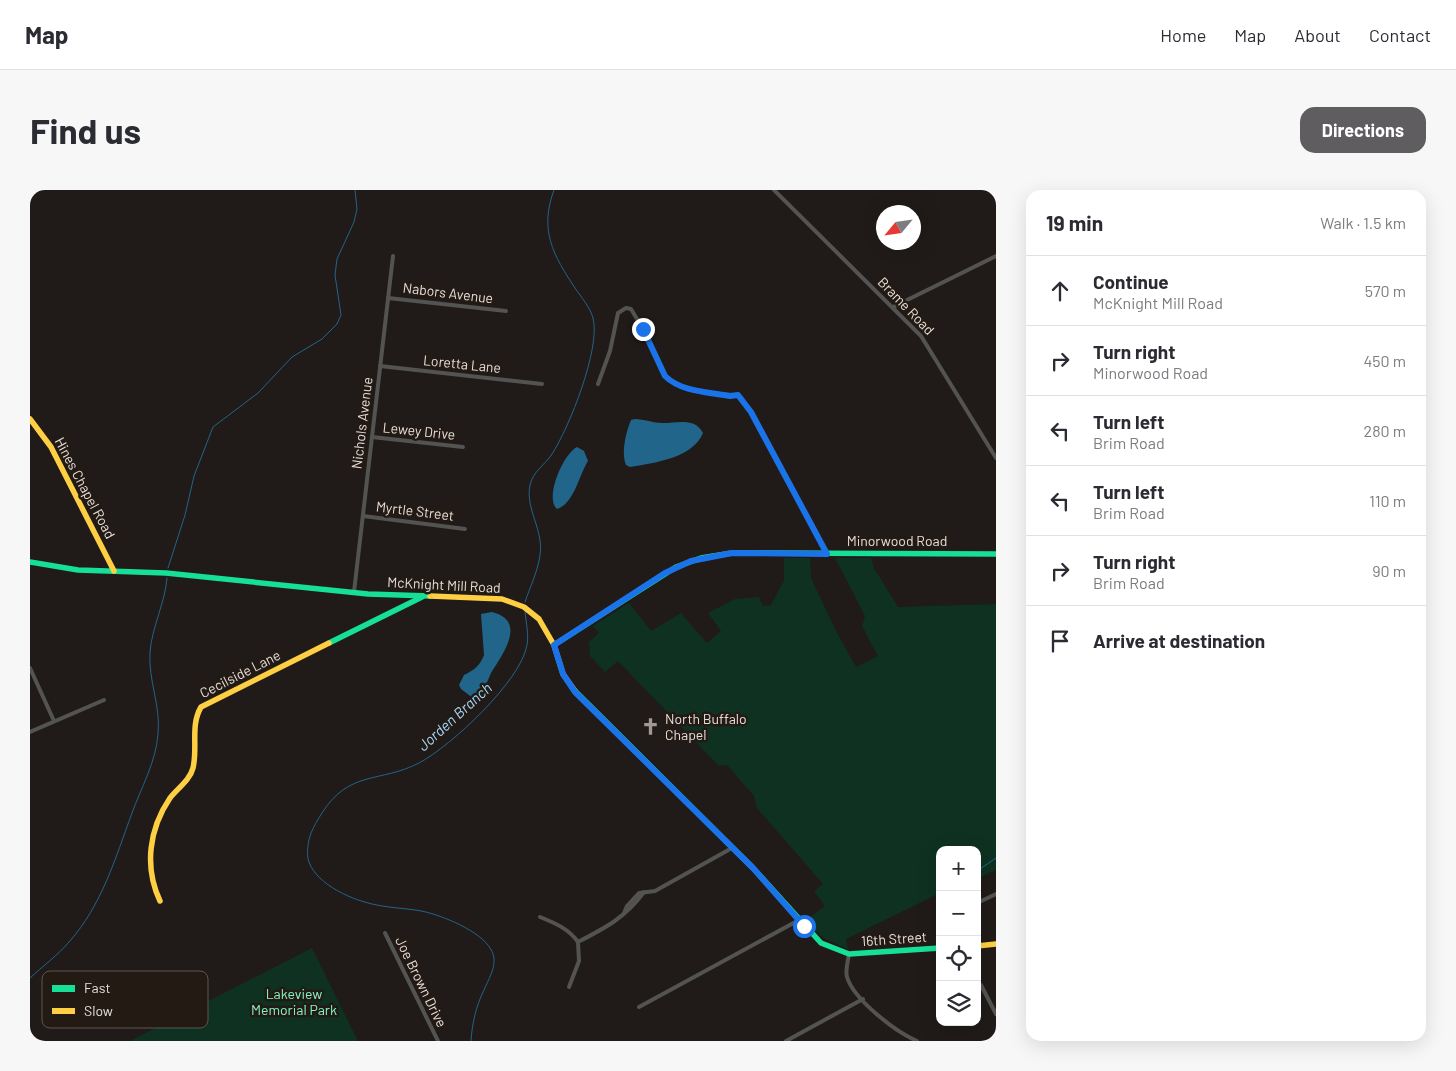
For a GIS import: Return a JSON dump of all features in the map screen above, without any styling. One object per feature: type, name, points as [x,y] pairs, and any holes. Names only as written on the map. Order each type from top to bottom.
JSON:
[{"type":"street","name":"Brame Road","points":[[774,190],[893,307],[929,346],[996,458]]},
{"type":"street","name":"Nichols Avenue","points":[[354,592],[393,256]]},
{"type":"street","points":[[893,307],[996,256]]},
{"type":"street","name":"Nabors Avenue","points":[[388,298],[506,311]]},
{"type":"street","points":[[598,384],[610,351],[618,313],[626,308],[630,309],[643,329],[665,376],[670,381],[682,387],[730,396],[738,395],[747,406],[827,554]]},
{"type":"street","name":"Loretta Lane","points":[[380,366],[542,384]]},
{"type":"street","name":"Hines Chapel Road","points":[[30,419],[51,448],[114,571]]},
{"type":"street","name":"Lewey Drive","points":[[372,437],[463,447]]},
{"type":"street","name":"Myrtle Street","points":[[363,516],[465,529]]},
{"type":"street","name":"Minorwood Road","points":[[554,645],[659,577],[691,561],[732,553],[996,554]]},
{"type":"street","name":"McKnight Mill Road","points":[[30,562],[78,570],[187,574],[354,592],[492,598],[516,603],[529,609],[539,619],[554,645],[563,674],[575,692],[732,848],[821,943],[849,954]]},
{"type":"street","name":"Cecilside Lane","points":[[160,901],[150,872],[153,838],[166,804],[193,768],[196,716],[201,707],[424,596]]},
{"type":"street","points":[[30,668],[54,721]]},
{"type":"street","points":[[30,732],[104,700]]},
{"type":"street","points":[[578,942],[608,927],[630,911],[642,893],[655,892],[732,848]]},
{"type":"street","points":[[981,901],[996,894]]},
{"type":"street","points":[[540,917],[568,931],[578,942],[579,961],[569,987]]},
{"type":"street","points":[[639,1007],[798,920]]},
{"type":"street","name":"Joe Brown Drive","points":[[385,933],[438,1041]]},
{"type":"street","points":[[981,946],[996,944]]},
{"type":"street","name":"16th Street","points":[[849,954],[936,948]]},
{"type":"street","points":[[849,954],[847,977],[863,999],[890,1026],[917,1041]]},
{"type":"street","points":[[981,986],[990,1006],[996,1014]]},
{"type":"street","points":[[786,1041],[863,999]]},
{"type":"green space","points":[[784,558],[810,558],[811,578],[836,631],[856,667],[878,656],[862,626],[865,616],[835,558],[871,558],[874,568],[898,607],[996,604],[996,870],[981,877],[981,846],[936,846],[936,895],[846,939],[848,949],[825,939],[805,921],[825,906],[814,891],[823,884],[757,808],[754,796],[727,765],[719,766],[618,661],[605,672],[590,656],[589,642],[599,633],[593,626],[629,603],[651,631],[681,613],[707,643],[721,631],[708,613],[735,599],[759,597],[763,606],[771,605],[784,580]]},
{"type":"green space","name":"Lakeview Memorial Park","points":[[312,948],[358,1041],[130,1041],[155,1028],[208,1028],[208,1001]]},
{"type":"water","points":[[631,420],[659,423],[691,423],[700,428],[703,433],[691,448],[682,454],[661,461],[630,467],[626,465],[624,448],[629,425]]},
{"type":"water","points":[[577,447],[584,451],[588,461],[572,495],[563,506],[557,509],[553,495],[557,476],[567,458]]},
{"type":"water","points":[[492,612],[503,616],[509,623],[509,639],[484,688],[473,698],[461,689],[459,685],[464,675],[481,662],[484,655],[481,614]]},
{"type":"waterway","points":[[168,568],[185,515],[194,476],[213,427],[258,393],[292,357],[322,339],[337,324],[341,315],[335,275],[337,259],[354,222],[357,209],[355,190]]},
{"type":"waterway","name":"Jorden Branch","points":[[525,602],[538,567],[541,546],[530,503],[530,485],[539,468],[549,458],[559,442],[575,407],[588,367],[594,331],[590,310],[560,264],[551,242],[548,218],[554,190]]},
{"type":"waterway","points":[[30,978],[65,947],[90,913],[106,881],[151,765],[157,744],[158,713],[151,673],[150,652],[167,578]]},
{"type":"waterway","name":"Jorden Branch","points":[[471,1041],[473,1022],[493,967],[494,958],[486,943],[470,930],[441,917],[426,912],[368,903],[337,891],[313,870],[308,859],[309,840],[319,818],[332,799],[343,790],[366,779],[405,769],[419,763],[433,755],[466,728],[483,711],[499,694],[522,660],[528,641],[525,612]]},
{"type":"waterway","points":[[981,868],[996,858]]},
{"type":"traffic: fast","points":[[554,645],[676,567],[701,558],[732,553],[996,554]]},
{"type":"traffic: fast","points":[[30,562],[78,570],[166,573],[368,594],[430,596]]},
{"type":"traffic: fast","points":[[329,643],[422,597]]},
{"type":"traffic: fast","points":[[575,691],[753,868],[821,943],[849,954],[936,948]]},
{"type":"traffic: slow","points":[[30,419],[51,447],[114,571]]},
{"type":"traffic: slow","points":[[430,596],[502,599],[524,607],[539,619],[554,645],[563,674],[575,691]]},
{"type":"traffic: slow","points":[[160,901],[152,875],[151,848],[153,835],[157,822],[170,798],[187,780],[193,768],[195,729],[201,707],[329,643]]},
{"type":"traffic: slow","points":[[981,946],[996,944]]},
{"type":"place","name":"North Buffalo Chapel","points":[[651,727]]},
{"type":"route","points":[[643,329],[665,376],[670,381],[682,387],[730,396],[738,395],[751,412],[827,554],[732,553],[711,555],[691,561],[665,573],[554,645],[563,674],[575,692],[753,868],[804,926]]}]
